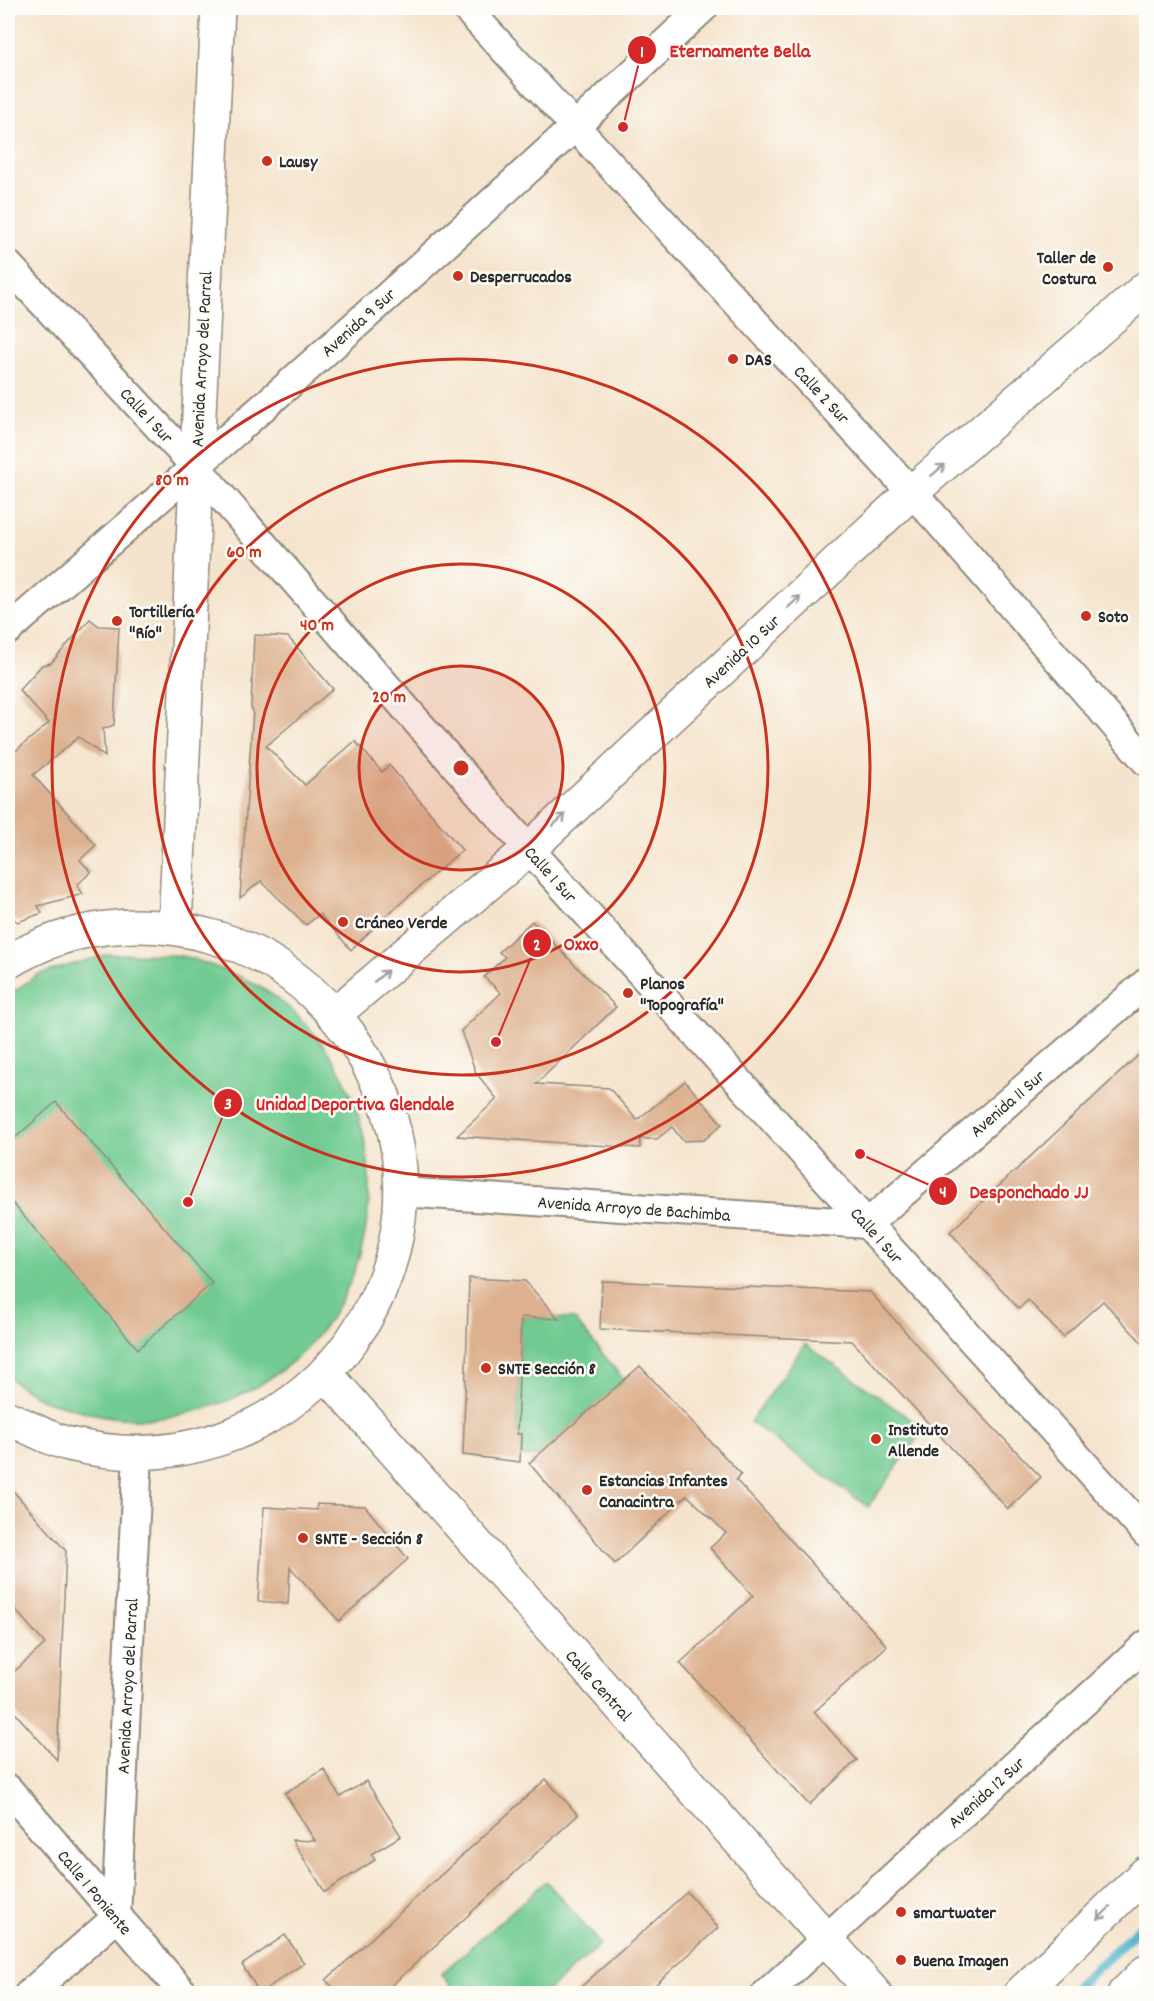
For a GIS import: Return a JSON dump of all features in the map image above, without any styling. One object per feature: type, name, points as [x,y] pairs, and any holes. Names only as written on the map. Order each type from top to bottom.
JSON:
[{"type":"main road","name":"Avenida Arroyo del Parral","points":[[175,927],[218,8]]},
{"type":"main road","name":"Avenida 10 Sur","points":[[336,1013],[528,849],[911,493],[1146,288]]},
{"type":"main road","points":[[8,962],[36,945],[104,926],[175,927],[235,943],[290,972],[336,1013],[372,1067],[394,1128],[402,1192],[392,1259],[366,1321],[326,1374],[286,1408],[240,1433],[190,1449],[138,1454],[67,1444],[8,1418]]},
{"type":"main road","name":"Calle Central","points":[[326,1374],[874,1994]]},
{"type":"main road","points":[[1020,1994],[1146,1873]]},
{"type":"main road","points":[[1124,1994],[1146,1972]]},
{"type":"street","name":"Calle 2 Sur","points":[[465,8],[911,493],[1146,761]]},
{"type":"street","name":"Avenida 9 Sur","points":[[8,630],[196,467],[575,127],[703,8]]},
{"type":"street","name":"Calle 1 Sur","points":[[8,265],[196,467],[528,849],[1146,1533]]},
{"type":"street","name":"Avenida 11 Sur","points":[[867,1224],[1146,983]]},
{"type":"street","name":"Avenida Arroyo de Bachimba","points":[[402,1192],[867,1224]]},
{"type":"street","name":"Avenida Arroyo del Parral","points":[[116,1918],[138,1454]]},
{"type":"street","name":"Avenida 12 Sur","points":[[766,1994],[1146,1645]]},
{"type":"street","name":"Calle 1 Poniente","points":[[8,1789],[116,1918],[184,1994]]},
{"type":"street","points":[[29,1994],[116,1918]]},
{"type":"green space","points":[[108,954],[172,955],[196,960],[253,983],[295,1014],[328,1052],[351,1096],[365,1145],[369,1195],[362,1245],[345,1292],[317,1336],[291,1363],[261,1384],[227,1401],[176,1416],[130,1419],[100,1415],[41,1399],[8,1377],[8,996],[37,975]]},
{"type":"green space","points":[[521,1317],[574,1319],[624,1380],[537,1456],[520,1456],[521,1435],[517,1434]]},
{"type":"green space","points":[[805,1344],[924,1429],[868,1507],[750,1422]]},
{"type":"green space","points":[[546,1881],[601,1944],[545,1993],[457,1993],[441,1974]]},
{"type":"building","points":[[90,619],[99,626],[119,627],[114,725],[103,729],[105,757],[79,737],[33,775],[96,845],[80,860],[91,872],[77,885],[83,894],[38,906],[42,913],[18,922],[8,915],[8,746],[13,753],[49,723],[19,690],[42,665],[51,663]]},
{"type":"building","points":[[254,635],[288,637],[333,689],[266,746],[305,785],[355,741],[382,772],[389,765],[462,850],[387,915],[351,950],[320,914],[306,925],[261,881],[240,898],[253,711],[251,708]]},
{"type":"building","points":[[532,921],[616,1007],[536,1084],[609,1088],[637,1120],[685,1081],[722,1124],[704,1140],[683,1141],[672,1127],[657,1139],[640,1139],[640,1148],[457,1136],[497,1099],[476,1073],[461,1031],[501,993],[484,977],[505,957],[499,952]]},
{"type":"building","points":[[1146,1048],[1146,1347],[1103,1301],[1063,1337],[1028,1300],[1019,1309],[950,1232]]},
{"type":"building","points":[[56,1102],[212,1283],[138,1349],[8,1198],[8,1144]]},
{"type":"building","points":[[469,1278],[525,1281],[559,1319],[521,1317],[517,1434],[521,1434],[520,1462],[463,1455]]},
{"type":"building","points":[[602,1281],[870,1292],[958,1391],[1041,1477],[1008,1509],[852,1341],[600,1329]]},
{"type":"building","points":[[640,1366],[741,1474],[736,1480],[887,1646],[814,1712],[857,1760],[809,1805],[680,1663],[753,1596],[710,1548],[726,1533],[687,1495],[615,1564],[529,1463]]},
{"type":"building","points":[[8,1485],[66,1551],[57,1760],[8,1705],[8,1677],[45,1644],[8,1601]]},
{"type":"building","points":[[317,1504],[365,1506],[408,1559],[339,1621],[290,1567],[288,1604],[258,1601],[264,1507],[317,1510]]},
{"type":"building","points":[[324,1769],[340,1797],[366,1781],[401,1836],[371,1854],[375,1860],[325,1892],[292,1840],[315,1841],[285,1793]]},
{"type":"building","points":[[546,1779],[578,1815],[382,1994],[339,1994],[326,1980]]},
{"type":"building","points":[[687,1892],[718,1928],[645,1994],[573,1994]]},
{"type":"building","points":[[285,1935],[304,1963],[260,1993],[242,1965]]},
{"type":"waterway","points":[[1069,1994],[1146,1922]]},
{"type":"place","name":"Eternamente Bella","points":[[623,127]]},
{"type":"place","name":"Lausy","points":[[267,161]]},
{"type":"place","name":"Taller de Costura","points":[[1108,267]]},
{"type":"place","name":"Desperrucados","points":[[458,276]]},
{"type":"place","name":"DAS","points":[[733,359]]},
{"type":"place","name":"Soto","points":[[1086,616]]},
{"type":"place","name":"Tortillería \"Río\"","points":[[117,621]]},
{"type":"place","name":"Cráneo Verde","points":[[343,922]]},
{"type":"place","name":"Planos \"Topografía\"","points":[[628,993]]},
{"type":"place","name":"Oxxo","points":[[496,1042]]},
{"type":"place","name":"Desponchado JJ","points":[[860,1154]]},
{"type":"place","name":"Unidad Deportiva Glendale","points":[[188,1202]]},
{"type":"place","name":"SNTE Sección 8","points":[[486,1368]]},
{"type":"place","name":"Instituto Allende","points":[[876,1439]]},
{"type":"place","name":"Estancias Infantes Canacintra","points":[[587,1490]]},
{"type":"place","name":"SNTE - Sección 8","points":[[303,1538]]},
{"type":"place","name":"smartwater","points":[[901,1912]]},
{"type":"place","name":"Buena Imagen","points":[[901,1960]]}]
